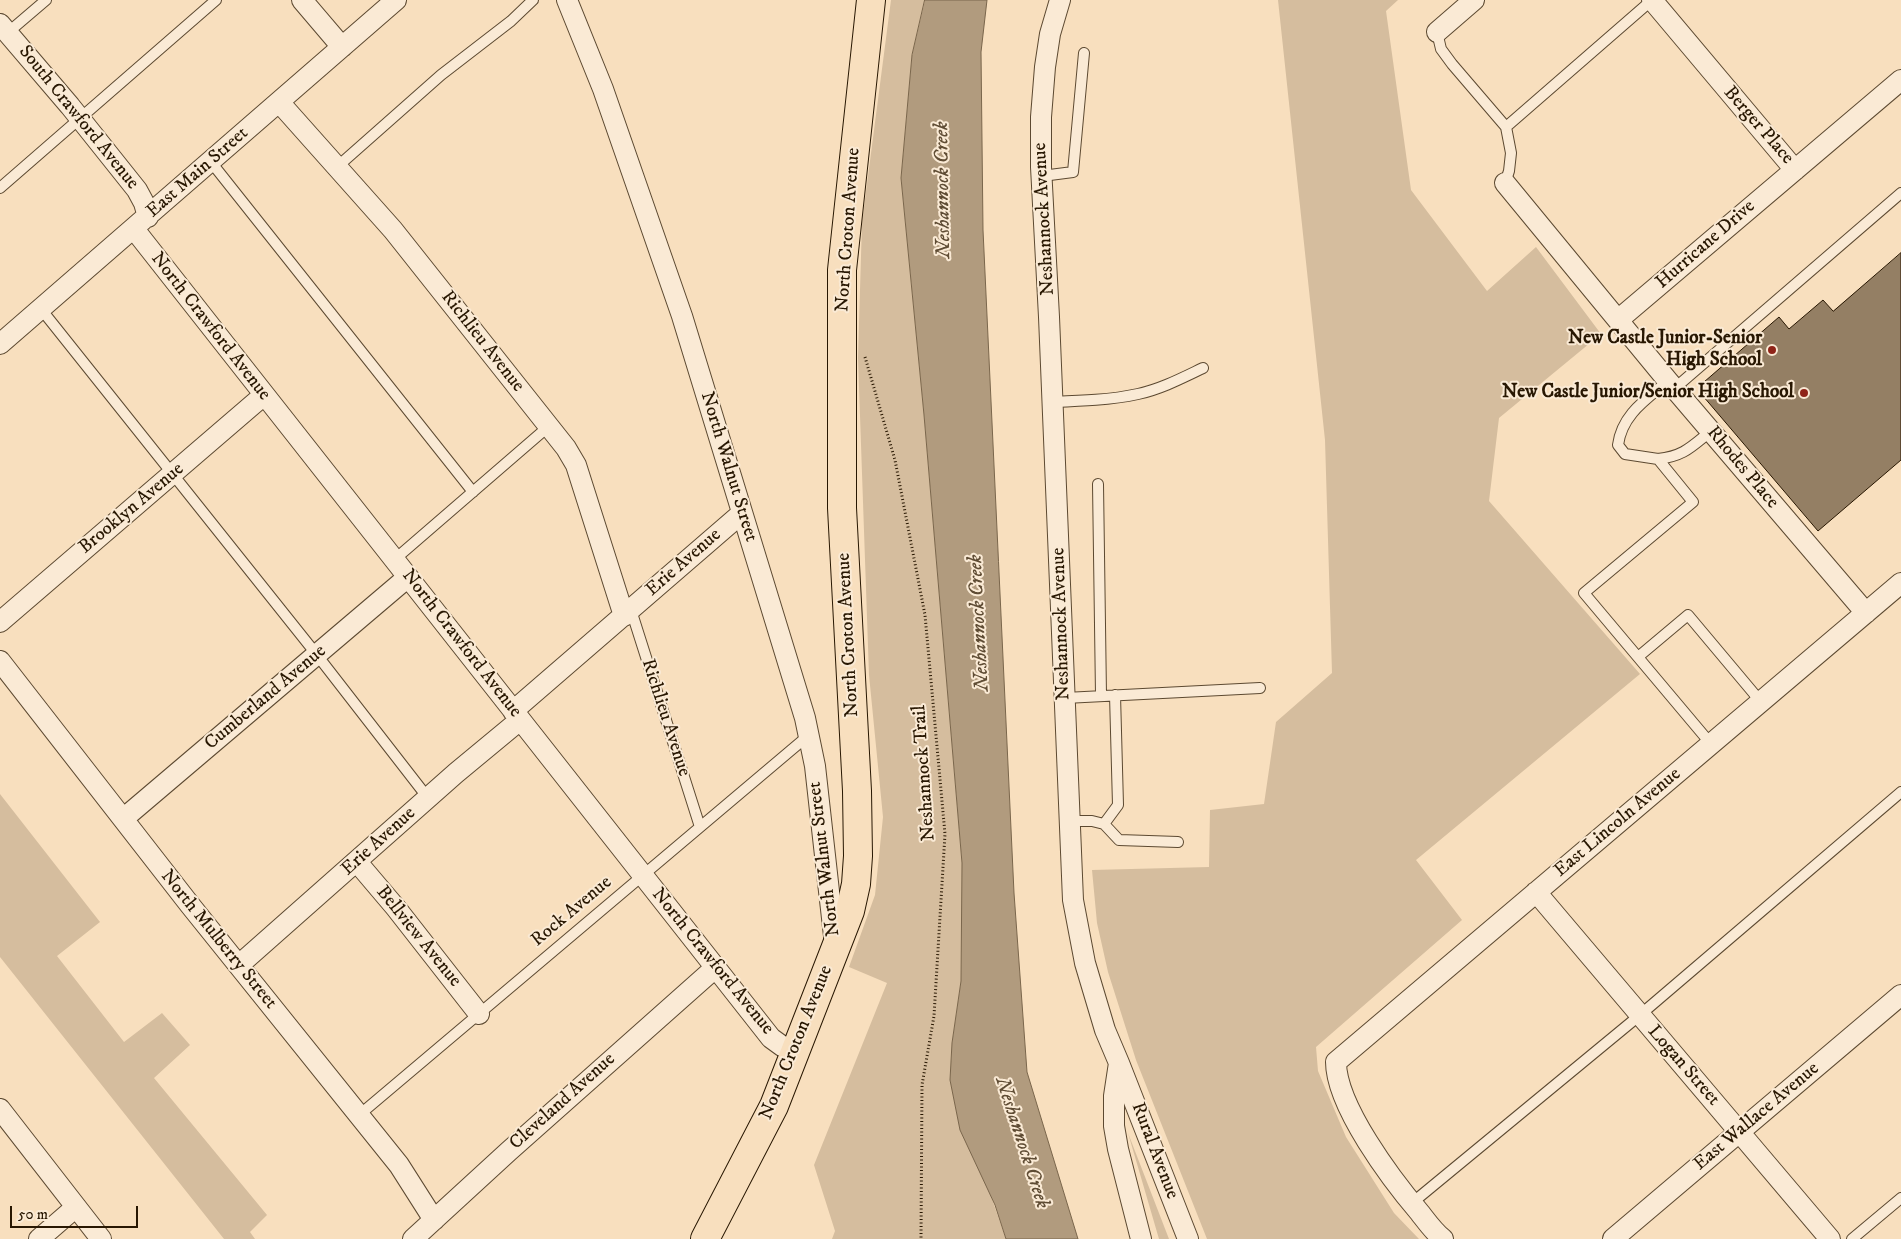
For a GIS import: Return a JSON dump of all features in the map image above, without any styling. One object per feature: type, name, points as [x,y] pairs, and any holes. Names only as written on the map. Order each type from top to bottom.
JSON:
[{"type":"main road","name":"North Croton Avenue","points":[[705,1239],[774,1106],[850,911],[856,884],[858,856],[857,791],[842,508],[842,270],[871,0]]},
{"type":"street","points":[[302,0],[342,47]]},
{"type":"street","name":"East Main Street","points":[[0,344],[396,0]]},
{"type":"street","name":"North Walnut Street","points":[[568,0],[603,88],[682,316],[809,735],[827,864],[835,947]]},
{"type":"street","name":"Neshannock Avenue","points":[[1060,0],[1050,34],[1041,117],[1072,900],[1078,938],[1102,1023],[1119,1063]]},
{"type":"street","points":[[1438,32],[1474,0]]},
{"type":"street","name":"Berger Place","points":[[1652,0],[1794,170],[1901,80]]},
{"type":"street","name":"South Crawford Avenue","points":[[3,32],[80,118],[137,190],[144,202],[141,223]]},
{"type":"street","name":"Richlieu Avenue","points":[[279,102],[404,245],[566,448],[576,465],[627,613]]},
{"type":"street","name":"Hurricane Drive","points":[[1618,320],[1794,170]]},
{"type":"street","name":"Rhodes Place","points":[[1505,183],[1711,431],[1866,613]]},
{"type":"street","name":"North Crawford Avenue","points":[[141,223],[264,395],[642,876],[771,1038],[782,1046],[796,1050]]},
{"type":"street","name":"Brooklyn Avenue","points":[[0,622],[264,395]]},
{"type":"street","name":"Erie Avenue","points":[[239,965],[428,798],[627,613],[742,513]]},
{"type":"street","name":"Cumberland Avenue","points":[[123,819],[408,578]]},
{"type":"street","name":"East Lincoln Avenue","points":[[1412,1203],[1390,1176],[1364,1134],[1341,1091],[1336,1071],[1336,1062],[1901,584]]},
{"type":"street","name":"North Mulberry Street","points":[[0,661],[398,1165],[434,1220]]},
{"type":"street","name":"Bellview Avenue","points":[[357,862],[396,908],[479,1014]]},
{"type":"street","name":"Logan Street","points":[[1536,892],[1830,1239]]},
{"type":"street","name":"Cleveland Avenue","points":[[413,1239],[715,968]]},
{"type":"street","name":"East Wallace Avenue","points":[[1614,1239],[1901,995]]},
{"type":"street","points":[[1119,1063],[1114,1096],[1114,1126],[1141,1239]]},
{"type":"street","name":"Rural Avenue","points":[[1119,1063],[1188,1239]]},
{"type":"street","points":[[0,1109],[101,1239]]},
{"type":"street","points":[[1412,1203],[1443,1239]]},
{"type":"street","points":[[39,1239],[76,1207]]},
{"type":"lane","points":[[3,32],[46,0]]},
{"type":"lane","points":[[0,188],[216,0]]},
{"type":"lane","points":[[337,167],[441,76],[511,21],[533,0]]},
{"type":"lane","points":[[1506,127],[1652,0]]},
{"type":"lane","points":[[1438,32],[1441,48],[1452,64],[1506,127],[1511,153],[1509,171],[1505,183]]},
{"type":"lane","points":[[1042,176],[1074,172],[1084,53]]},
{"type":"lane","points":[[210,162],[473,492]]},
{"type":"lane","points":[[1711,431],[1685,452],[1672,457],[1658,459],[1625,454],[1618,444],[1625,422],[1632,412],[1710,357],[1901,193]]},
{"type":"lane","points":[[41,309],[317,655],[428,798]]},
{"type":"lane","points":[[1053,402],[1114,398],[1140,394],[1174,382],[1203,368]]},
{"type":"lane","points":[[394,560],[549,426]]},
{"type":"lane","points":[[1658,459],[1693,502],[1584,593],[1712,744]]},
{"type":"lane","points":[[1098,484],[1101,695]]},
{"type":"lane","name":"Richlieu Avenue","points":[[627,613],[700,827]]},
{"type":"lane","points":[[1638,657],[1688,615],[1761,702]]},
{"type":"lane","points":[[1065,698],[1260,688]]},
{"type":"lane","points":[[1104,824],[1118,805],[1115,694]]},
{"type":"lane","name":"Rock Avenue","points":[[358,1116],[809,735]]},
{"type":"lane","points":[[1412,1203],[1640,1015],[1901,792]]},
{"type":"lane","points":[[1069,821],[1092,821],[1104,824],[1119,840],[1178,842]]},
{"type":"lane","points":[[1852,1239],[1901,1198]]},
{"type":"path","name":"Neshannock Trail","points":[[864,351],[895,460],[925,614],[945,834],[934,1016],[922,1085],[921,1239]]},
{"type":"shaded area","points":[[891,0],[925,0],[912,55],[901,178],[924,415],[962,863],[961,981],[952,1043],[950,1080],[1006,1239],[832,1239],[835,1231],[814,1165],[887,983],[849,967],[875,895],[883,817],[869,675],[858,358],[862,222]]},
{"type":"shaded area","points":[[1278,0],[1398,0],[1386,11],[1411,190],[1487,291],[1536,247],[1601,334],[1499,418],[1489,501],[1640,674],[1416,860],[1462,920],[1316,1047],[1318,1071],[1346,1137],[1394,1213],[1419,1239],[1207,1239],[1136,1060],[1108,972],[1097,923],[1092,870],[1209,867],[1210,810],[1264,804],[1276,722],[1332,673],[1325,440]]},
{"type":"shaded area","points":[[0,794],[100,922],[57,956],[124,1042],[162,1013],[190,1045],[154,1078],[267,1215],[250,1232],[255,1239],[224,1239],[0,957]]},
{"type":"shaded area","points":[[1128,1133],[1169,1239],[1159,1239]]},
{"type":"water","name":"Neshannock Creek","points":[[925,0],[987,0],[981,52],[983,230],[1014,893],[1027,1072],[1078,1239],[1006,1239],[995,1205],[960,1130],[950,1080],[952,1043],[961,981],[962,863],[924,415],[901,178],[912,55]]},
{"type":"building","name":"New Castle Junior/Senior High School","points":[[1901,253],[1901,460],[1818,531],[1703,396],[1710,389],[1704,382],[1779,317],[1789,329],[1823,300],[1833,311]]},
{"type":"place","name":"New Castle Junior-Senior High School","points":[[1772,350]]},
{"type":"place","name":"New Castle Junior/Senior High School","points":[[1804,393]]}]
